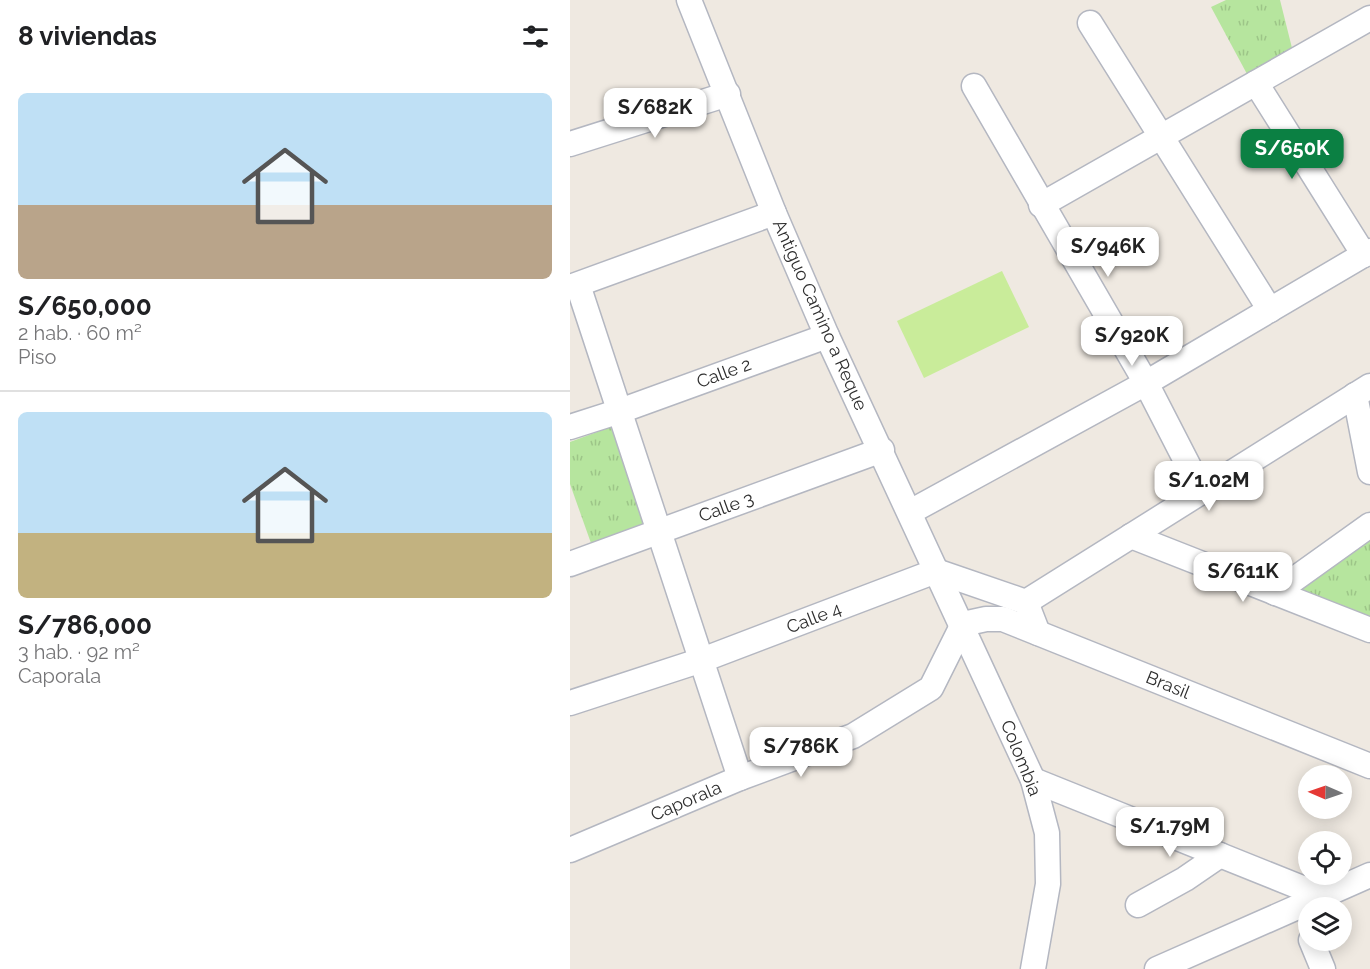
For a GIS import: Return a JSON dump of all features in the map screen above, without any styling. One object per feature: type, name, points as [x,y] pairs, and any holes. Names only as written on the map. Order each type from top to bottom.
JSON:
[{"type":"street","name":"Antiguo Camino a Reque","points":[[689,0],[774,213],[827,336],[963,624]]},
{"type":"street","points":[[1041,205],[1370,18]]},
{"type":"street","points":[[1090,23],[1270,310]]},
{"type":"street","points":[[910,512],[1146,383],[1367,253],[1256,83]]},
{"type":"street","points":[[974,86],[1146,383],[1202,492]]},
{"type":"street","points":[[570,144],[728,94]]},
{"type":"street","points":[[740,778],[620,411],[574,286],[774,213]]},
{"type":"street","name":"Calle 2","points":[[570,427],[827,336]]},
{"type":"street","points":[[1026,602],[1363,390],[1370,472]]},
{"type":"street","name":"Calle 3","points":[[570,564],[882,450]]},
{"type":"street","points":[[1275,593],[1370,525]]},
{"type":"street","points":[[1131,536],[1370,630]]},
{"type":"street","points":[[936,571],[1026,602],[1038,633]]},
{"type":"street","name":"Calle 4","points":[[570,704],[702,660],[936,571]]},
{"type":"street","name":"Brasil","points":[[963,624],[986,618],[1003,619],[1370,766]]},
{"type":"street","name":"Caporala","points":[[570,850],[740,778],[853,736],[931,688],[963,624]]},
{"type":"street","name":"Colombia","points":[[963,624],[1033,780],[1047,832],[1048,884],[1033,969]]},
{"type":"street","points":[[1033,780],[1322,896]]},
{"type":"street","points":[[1138,905],[1185,879],[1220,855]]},
{"type":"street","points":[[1156,969],[1370,875]]},
{"type":"street","points":[[1316,951],[1323,969]]},
{"type":"green space","points":[[1226,0],[1280,0],[1292,48],[1247,74],[1211,7]]},
{"type":"green space","points":[[1002,271],[1029,327],[924,378],[897,321]]},
{"type":"green space","points":[[616,425],[651,525],[592,546],[570,484],[570,442]]},
{"type":"green space","points":[[1370,532],[1370,623],[1289,592]]}]
